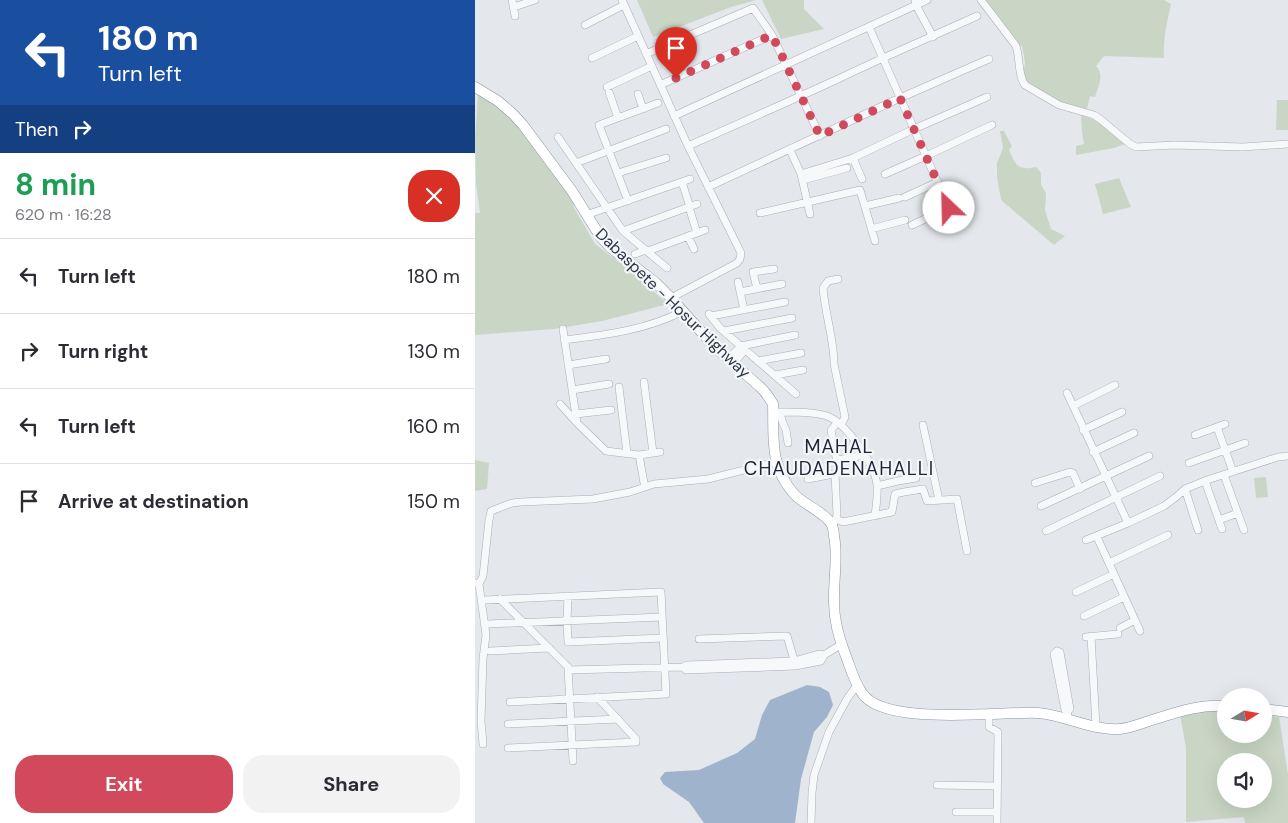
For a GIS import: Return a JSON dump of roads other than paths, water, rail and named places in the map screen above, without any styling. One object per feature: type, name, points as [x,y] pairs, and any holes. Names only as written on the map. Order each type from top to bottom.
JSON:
[{"type":"highway","name":"Dabaspete - Hosur Highway","points":[[475,87],[498,101],[523,125],[572,191],[600,236],[611,248],[656,283],[713,345],[766,392],[777,412],[774,451],[779,470],[795,495],[834,522]]},
{"type":"highway","points":[[834,522],[836,547],[834,609],[837,631],[857,685],[863,695],[877,706],[895,711],[934,715],[1039,713],[1067,715],[1106,729],[1130,727],[1186,709],[1217,706]]},
{"type":"highway","points":[[1273,710],[1288,712]]},
{"type":"street","points":[[515,16],[513,3],[535,0]]},
{"type":"street","points":[[674,116],[916,3],[927,0]]},
{"type":"street","points":[[981,0],[1016,46],[1019,54],[1020,75],[1025,85],[1059,105],[1100,119],[1136,147],[1175,145],[1243,147],[1288,144]]},
{"type":"street","points":[[585,25],[623,3],[688,146],[741,253],[737,263],[671,298]]},
{"type":"street","points":[[916,3],[933,37]]},
{"type":"street","points":[[646,54],[753,8],[772,35],[820,136]]},
{"type":"street","points":[[688,146],[977,16]]},
{"type":"street","points":[[869,26],[956,224]]},
{"type":"street","points":[[660,85],[772,35]]},
{"type":"street","points":[[592,58],[638,36]]},
{"type":"street","points":[[708,187],[989,59]]},
{"type":"street","points":[[618,118],[608,90],[652,66]]},
{"type":"street","points":[[638,94],[643,109]]},
{"type":"street","points":[[802,177],[853,158],[987,97]]},
{"type":"street","points":[[628,201],[599,125],[658,103]]},
{"type":"street","points":[[885,174],[992,126]]},
{"type":"street","points":[[576,163],[667,129]]},
{"type":"street","points":[[558,137],[623,231],[667,268]]},
{"type":"street","points":[[790,150],[802,177],[810,214]]},
{"type":"street","points":[[618,174],[666,158]]},
{"type":"street","points":[[853,158],[861,179]]},
{"type":"street","points":[[802,177],[847,168]]},
{"type":"street","points":[[586,215],[690,179]]},
{"type":"street","points":[[682,182],[692,206],[697,232]]},
{"type":"street","points":[[865,206],[902,197],[937,182]]},
{"type":"street","points":[[760,213],[860,190],[875,241]]},
{"type":"street","points":[[623,231],[692,206]]},
{"type":"street","points":[[912,225],[949,208]]},
{"type":"street","points":[[871,229],[905,220]]},
{"type":"street","points":[[635,254],[705,230]]},
{"type":"street","points":[[688,236],[694,249]]},
{"type":"street","points":[[757,289],[753,272],[774,269]]},
{"type":"street","points":[[809,479],[839,474],[831,430],[845,418],[824,306],[823,288],[828,281],[838,279]]},
{"type":"street","points":[[738,282],[743,310]]},
{"type":"street","points":[[740,292],[782,284]]},
{"type":"street","points":[[785,302],[710,315],[724,331],[796,394]]},
{"type":"street","points":[[565,340],[624,331],[667,319],[683,311]]},
{"type":"street","points":[[724,331],[792,318]]},
{"type":"street","points":[[563,328],[577,423]]},
{"type":"street","points":[[730,361],[743,348],[795,335]]},
{"type":"street","points":[[758,361],[801,353]]},
{"type":"street","points":[[568,366],[606,359]]},
{"type":"street","points":[[775,375],[803,370]]},
{"type":"street","points":[[560,404],[606,451],[639,454],[657,452],[644,382]]},
{"type":"street","points":[[572,390],[609,384]]},
{"type":"street","points":[[1073,406],[1115,385]]},
{"type":"street","points":[[619,387],[627,453]]},
{"type":"street","points":[[1067,393],[1093,452],[1128,523]]},
{"type":"street","points":[[576,414],[611,410]]},
{"type":"street","points":[[777,412],[819,414],[839,424],[865,455],[875,475],[877,486],[875,516]]},
{"type":"street","points":[[777,412],[786,430],[788,443]]},
{"type":"street","points":[[1083,430],[1122,412]]},
{"type":"street","points":[[1195,435],[1225,424]]},
{"type":"street","points":[[923,425],[939,500]]},
{"type":"street","points":[[1217,427],[1233,472]]},
{"type":"street","points":[[1093,452],[1134,434]]},
{"type":"street","points":[[1189,463],[1245,443]]},
{"type":"street","points":[[639,454],[644,483]]},
{"type":"street","points":[[837,460],[865,455]]},
{"type":"street","points":[[1041,506],[1149,456]]},
{"type":"street","points":[[1087,540],[1164,506],[1185,489],[1278,457],[1288,456]]},
{"type":"street","points":[[483,744],[481,721],[483,659],[486,634],[477,584],[483,576],[491,511],[521,502],[593,499],[630,492],[654,484],[709,479],[776,462]]},
{"type":"street","points":[[1035,483],[1070,472],[1073,473],[1080,488]]},
{"type":"street","points":[[835,474],[837,515],[834,522],[843,522],[892,512],[895,494],[923,489],[927,501],[957,500],[967,551]]},
{"type":"street","points":[[1224,475],[1244,530]]},
{"type":"street","points":[[1046,531],[1160,476]]},
{"type":"street","points":[[877,486],[898,480],[916,478]]},
{"type":"street","points":[[1205,481],[1222,529]]},
{"type":"street","points":[[1185,489],[1198,530]]},
{"type":"street","points":[[1219,520],[1238,513]]},
{"type":"street","points":[[1109,563],[1168,535]]},
{"type":"street","points":[[1097,537],[1140,631]]},
{"type":"street","points":[[1076,592],[1114,574]]},
{"type":"street","points":[[485,600],[661,592],[666,694],[510,702]]},
{"type":"street","points":[[568,596],[568,642],[663,638]]},
{"type":"street","points":[[1085,616],[1124,597]]},
{"type":"street","points":[[500,599],[568,667],[573,761]]},
{"type":"street","points":[[488,624],[663,617]]},
{"type":"street","points":[[1096,726],[1089,637],[1119,631],[1135,620]]},
{"type":"street","points":[[699,640],[787,636],[795,664]]},
{"type":"street","points":[[568,670],[683,667],[687,665],[795,664],[819,654],[823,656],[842,644]]},
{"type":"street","points":[[491,651],[549,648]]},
{"type":"street","points":[[1057,651],[1060,652],[1070,709],[1067,715],[1054,654],[1057,651]]},
{"type":"street","points":[[811,823],[811,793],[814,775],[829,732],[857,685]]},
{"type":"street","points":[[508,748],[635,742],[636,739],[597,697]]},
{"type":"street","points":[[989,714],[989,727],[998,732],[997,823]]},
{"type":"street","points":[[508,724],[618,720]]},
{"type":"street","points":[[937,785],[997,786]]},
{"type":"street","points":[[956,812],[997,812]]},
{"type":"water","points":[[807,685],[820,687],[829,692],[833,705],[827,717],[814,732],[801,779],[795,823],[704,823],[689,802],[663,784],[660,778],[665,772],[699,770],[737,753],[755,739],[762,715],[770,700]]},
{"type":"district","name":"MAHAL CHAUDADENAHALLI","points":[[839,457]]}]
